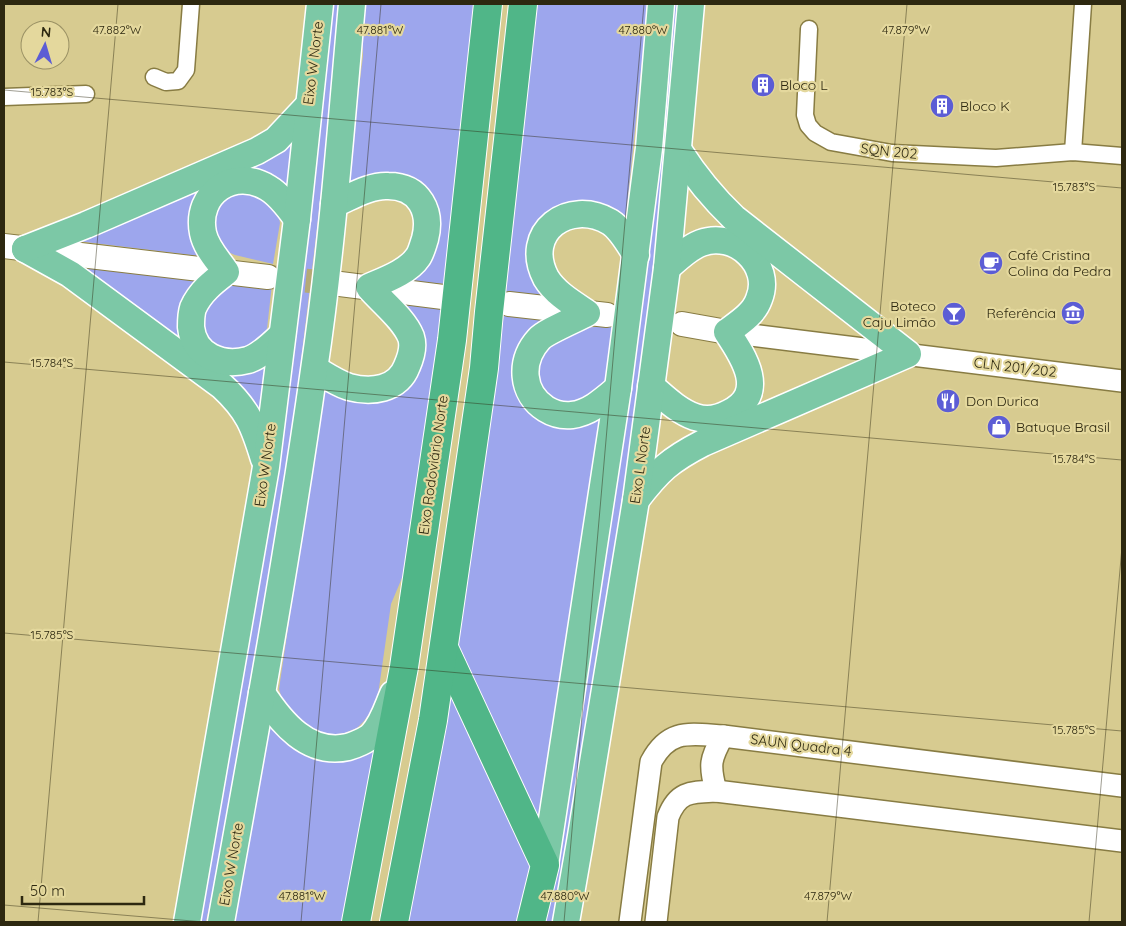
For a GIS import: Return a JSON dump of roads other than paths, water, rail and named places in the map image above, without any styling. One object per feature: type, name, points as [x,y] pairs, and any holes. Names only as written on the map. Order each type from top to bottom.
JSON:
[{"type":"highway","name":"Eixo Rodoviário Norte","points":[[356,922],[404,667],[452,340],[488,4]]},
{"type":"highway","points":[[394,922],[430,739],[484,368],[523,4]]},
{"type":"highway","points":[[444,648],[545,865],[531,922]]},
{"type":"main road","name":"Eixo W Norte","points":[[185,919],[266,467],[297,219],[320,4]]},
{"type":"main road","name":"Eixo W Norte","points":[[221,922],[262,692],[315,369],[334,204],[352,4]]},
{"type":"main road","points":[[545,865],[618,388],[649,148],[662,4]]},
{"type":"main road","name":"Eixo L Norte","points":[[566,922],[636,500],[667,268],[691,4]]},
{"type":"main road","points":[[15,248],[86,225],[257,150],[276,140],[308,106]]},
{"type":"main road","points":[[636,500],[655,475],[679,455],[908,354],[734,218],[694,176],[679,151]]},
{"type":"main road","points":[[226,272],[207,245],[203,233],[202,220],[205,210],[209,197],[216,190],[228,182],[243,180],[254,182],[269,188],[283,200],[297,219]]},
{"type":"main road","points":[[334,204],[376,186],[390,186],[407,190],[419,198],[423,205],[427,217],[426,235],[418,257],[409,266],[393,276],[369,287]]},
{"type":"main road","points":[[597,314],[561,295],[547,280],[539,254],[541,240],[546,230],[555,221],[566,217],[583,214],[599,216],[612,223],[636,255]]},
{"type":"main road","points":[[667,268],[701,243],[713,240],[725,241],[747,252],[759,269],[762,289],[759,300],[753,310],[727,332]]},
{"type":"main road","points":[[15,248],[268,277]]},
{"type":"main road","points":[[15,248],[70,274],[222,386],[238,400],[248,416],[266,467]]},
{"type":"main road","points":[[226,272],[208,286],[192,310],[192,336],[196,346],[206,354],[221,361],[234,362],[250,359],[282,335]]},
{"type":"main road","points":[[340,284],[443,297]]},
{"type":"main road","points":[[315,369],[348,386],[374,389],[395,383],[406,370],[412,347],[412,339],[408,329],[400,318],[369,287]]},
{"type":"main road","points":[[509,304],[597,314]]},
{"type":"main road","points":[[597,314],[541,337],[528,357],[525,370],[530,394],[548,410],[560,415],[572,415],[585,412],[618,388]]},
{"type":"main road","points":[[651,386],[670,403],[696,418],[710,419],[722,417],[736,410],[745,400],[750,379],[747,366],[740,351],[727,332],[682,324]]},
{"type":"main road","points":[[262,692],[277,715],[294,734],[311,743],[327,748],[339,749],[352,746],[370,736],[382,721],[404,667]]},
{"type":"street","points":[[154,77],[166,82],[178,81],[186,70],[191,4]]},
{"type":"street","points":[[1073,152],[1083,4]]},
{"type":"street","name":"SQN 202","points":[[808,29],[806,115],[808,125],[815,133],[832,142],[892,153],[996,158],[1073,152],[1122,156]]},
{"type":"street","points":[[4,97],[86,94]]},
{"type":"street","name":"CLN 201/202","points":[[727,332],[1122,380]]},
{"type":"street","name":"SAUN Quadra 4","points":[[630,922],[651,762],[657,750],[666,741],[682,735],[723,736],[1122,786]]},
{"type":"street","points":[[716,791],[711,766],[713,754],[723,736]]},
{"type":"street","points":[[656,922],[668,817],[673,805],[690,792],[716,791],[1122,841]]},
{"type":"tunnel","points":[[270,277],[340,284]]},
{"type":"place","name":"Bloco L","points":[[763,85]]},
{"type":"place","name":"Bloco K","points":[[942,106]]},
{"type":"place","name":"Café Cristina Colina da Pedra","points":[[991,263]]},
{"type":"place","name":"Referência","points":[[1073,313]]},
{"type":"place","name":"Boteco Caju Limão","points":[[954,314]]},
{"type":"place","name":"Don Durica","points":[[948,401]]},
{"type":"place","name":"Batuque Brasil","points":[[999,427]]}]
